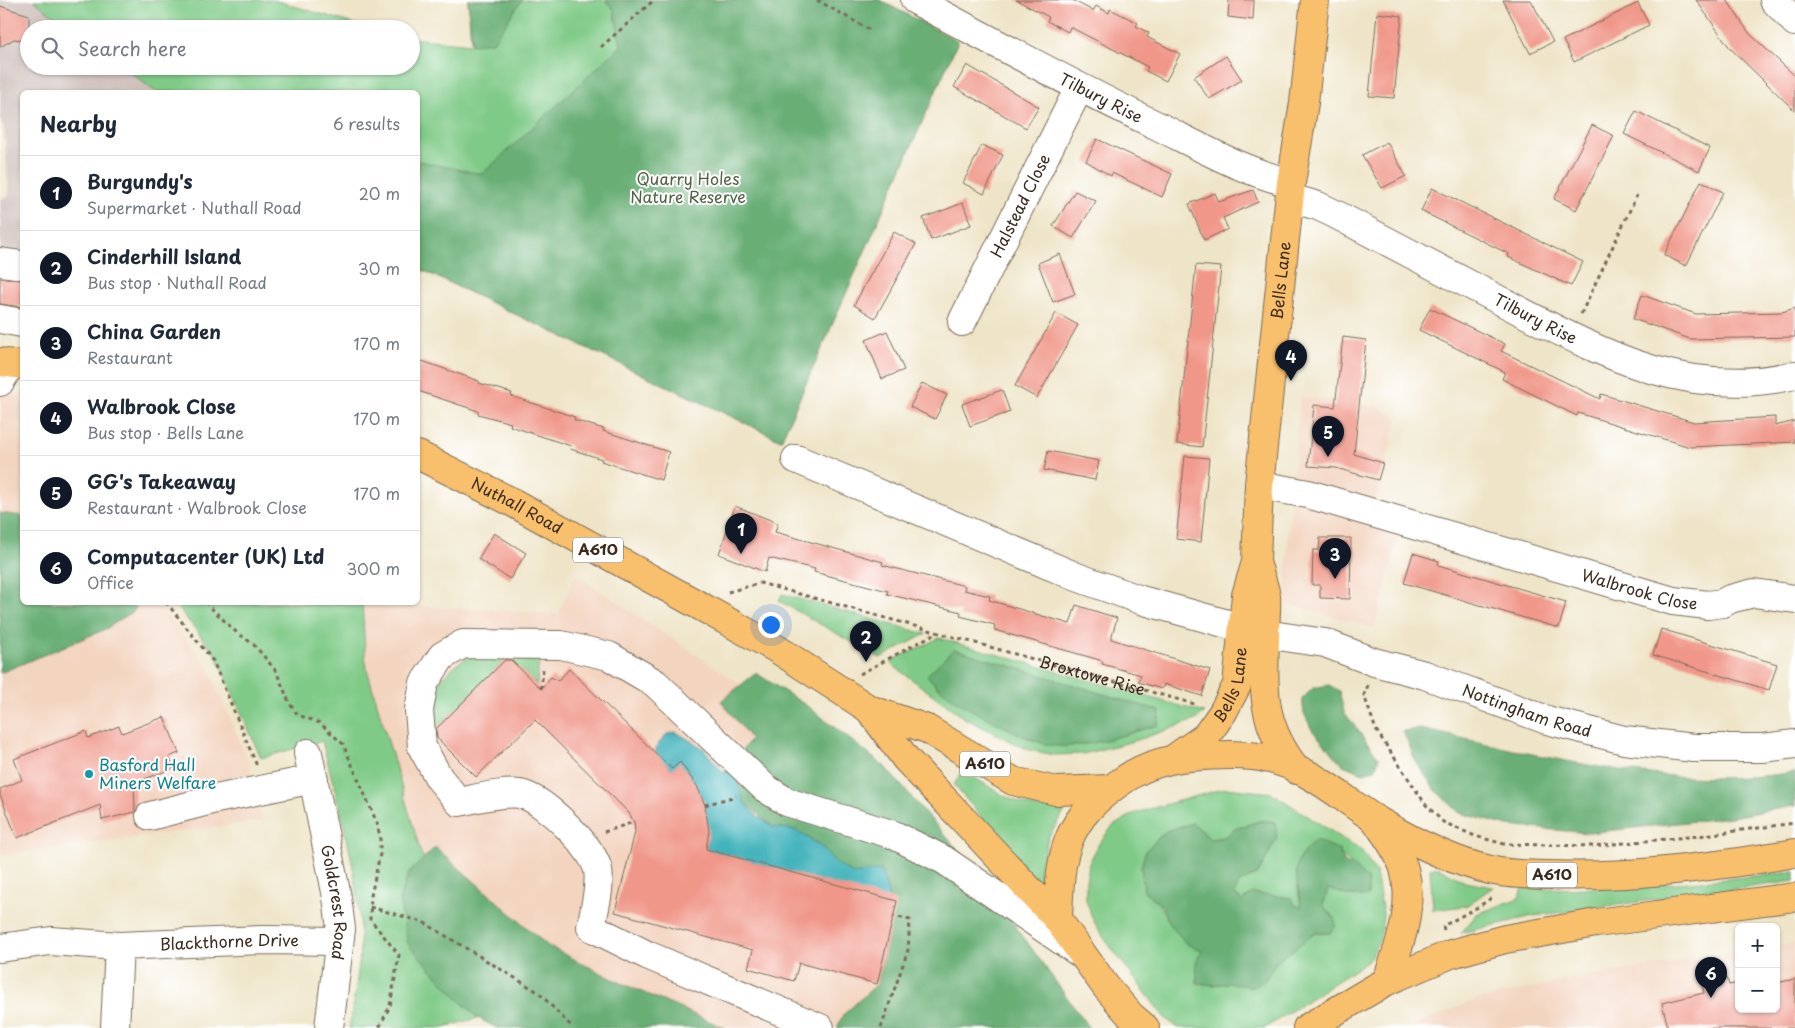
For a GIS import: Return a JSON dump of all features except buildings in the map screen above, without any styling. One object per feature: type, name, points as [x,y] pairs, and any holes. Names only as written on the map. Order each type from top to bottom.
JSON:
[{"type":"main road","name":"Bells Lane","points":[[1176,757],[1206,736],[1223,712],[1237,686],[1253,631],[1266,596],[1256,562],[1259,484],[1291,190],[1304,103],[1315,0]]},
{"type":"main road","name":"Nuthall Road","points":[[420,456],[510,501],[777,649],[869,709]]},
{"type":"main road","name":"Bells Lane","points":[[1253,631],[1268,718],[1284,754],[1297,770]]},
{"type":"main road","name":"A610","points":[[869,709],[927,729],[1013,780],[1056,791],[1109,789]]},
{"type":"main road","name":"A610","points":[[869,709],[906,759],[1058,920],[1138,1024]]},
{"type":"main road","name":"A610","points":[[1058,920],[1059,878],[1069,835],[1085,811],[1109,789],[1134,773],[1176,757],[1238,755],[1266,758],[1297,770],[1336,790],[1374,818],[1467,864],[1504,873],[1573,876],[1654,872],[1741,862],[1795,853]]},
{"type":"main road","name":"A610","points":[[1374,818],[1394,848],[1404,869],[1407,893],[1407,918],[1387,981]]},
{"type":"main road","points":[[1307,1028],[1387,981],[1451,954],[1505,939],[1596,923],[1795,897]]},
{"type":"street","name":"Tilbury Rise","points":[[915,0],[1079,88],[1291,190],[1318,206],[1570,337],[1624,362],[1655,372],[1695,381],[1752,382],[1795,376]]},
{"type":"street","points":[[1774,0],[1795,22]]},
{"type":"street","name":"Halstead Close","points":[[962,322],[1079,88]]},
{"type":"street","points":[[0,262],[20,265]]},
{"type":"street","points":[[0,319],[20,323]]},
{"type":"street","points":[[796,459],[1077,578],[1141,600],[1253,631]]},
{"type":"street","name":"Walbrook Close","points":[[1259,484],[1308,494],[1673,601],[1708,605],[1723,603],[1730,599],[1754,593],[1795,599]]},
{"type":"street","name":"Nottingham Road","points":[[1253,631],[1325,642],[1374,662],[1425,675],[1547,720],[1624,740],[1694,748],[1763,748],[1795,744]]},
{"type":"street","points":[[820,1028],[647,955],[591,928],[599,884],[598,868],[579,839],[545,806],[523,794],[459,802],[439,778],[422,747],[419,710],[424,683],[442,656],[463,644],[561,645],[609,656],[655,683],[765,788],[787,802],[894,835],[936,856],[1085,957]]},
{"type":"street","name":"Goldcrest Road","points":[[308,753],[337,896],[340,930],[330,1028]]},
{"type":"street","points":[[150,816],[314,779]]},
{"type":"street","name":"Blackthorne Drive","points":[[0,948],[51,941],[119,946],[263,940],[339,941]]},
{"type":"street","points":[[114,1028],[119,946]]},
{"type":"path","points":[[601,47],[654,0]]},
{"type":"path","points":[[817,0],[870,30]]},
{"type":"path","points":[[1570,337],[1637,195]]},
{"type":"path","points":[[693,602],[760,583],[937,632]]},
{"type":"path","points":[[168,605],[213,661],[256,760],[259,791]]},
{"type":"path","points":[[835,687],[937,632]]},
{"type":"path","name":"Broxtowe Rise","points":[[937,632],[1223,712]]},
{"type":"path","points":[[1374,662],[1364,695],[1376,730],[1426,805],[1443,822],[1474,836],[1504,844],[1592,846],[1698,836],[1795,823]]},
{"type":"path","points":[[706,805],[742,795]]},
{"type":"path","points":[[370,907],[423,922],[538,992],[573,1028]]},
{"type":"path","points":[[881,1028],[908,950],[910,920],[894,916]]},
{"type":"shaded area","points":[[0,0],[33,0],[60,20],[20,20],[20,75],[134,75],[153,90],[20,90],[20,253],[0,252],[0,199],[9,196],[4,128],[0,120]]},
{"type":"shaded area","points":[[0,392],[20,396],[20,516],[0,513]]},
{"type":"shaded area","points":[[1300,397],[1375,406],[1398,418],[1369,525],[1399,536],[1374,628],[1285,603],[1288,536]]},
{"type":"shaded area","points":[[576,575],[769,703],[1089,1028],[693,1028],[574,976],[437,881],[421,853],[366,666],[362,605],[398,605],[558,614]]},
{"type":"shaded area","points":[[135,605],[160,605],[207,665],[249,763],[262,821],[0,855],[0,673],[106,629],[134,610]]},
{"type":"shaded area","points":[[1795,943],[1795,1028],[1415,1028],[1423,1022],[1475,1000],[1602,974],[1735,953],[1735,1013],[1780,1013],[1780,945]]},
{"type":"green space","points":[[33,0],[274,0],[341,20],[60,20]]},
{"type":"green space","name":"Quarry Holes Nature Reserve","points":[[468,0],[879,0],[958,41],[781,440],[420,269],[420,90],[153,90],[134,75],[420,75],[420,39],[471,44]]},
{"type":"green space","points":[[468,0],[522,0],[493,42],[472,44]]},
{"type":"green space","name":"Quarry Holes Nature Reserve","points":[[605,0],[879,0],[958,41],[781,440],[420,269],[420,161],[482,174],[621,46],[614,10]]},
{"type":"green space","points":[[0,513],[20,516],[20,605],[136,605],[135,610],[106,629],[0,673]]},
{"type":"green space","points":[[782,594],[926,634],[880,658],[779,601]]},
{"type":"green space","points":[[176,605],[362,605],[366,666],[421,853],[437,881],[497,1028],[478,1018],[440,1028],[349,1028],[357,978],[360,922],[348,844],[322,741],[261,758],[216,655]]},
{"type":"green space","points":[[939,638],[1205,713],[1198,719],[1138,740],[1083,754],[1055,755],[1029,750],[964,718],[891,664],[893,660]],"holes":[[[927,675],[1158,725],[1118,737],[1077,745],[1038,742],[1009,729],[937,687]]]},
{"type":"green space","points":[[954,649],[1160,711],[1158,725],[1087,744],[1058,746],[1038,742],[964,705],[948,695],[927,675]]},
{"type":"green space","points":[[539,654],[537,685],[508,657],[432,733],[431,701],[438,683],[452,668],[467,657]]},
{"type":"green space","points":[[756,673],[810,708],[885,767],[973,867],[1089,1028],[837,1028],[843,1015],[877,984],[896,901],[890,900],[881,870],[853,875],[835,863],[822,846],[795,830],[773,827],[744,802],[724,773],[751,739],[721,701]]},
{"type":"green space","points":[[1329,685],[1339,691],[1344,712],[1379,758],[1375,770],[1363,773],[1343,765],[1312,730],[1304,713],[1302,699],[1313,688]]},
{"type":"green space","points":[[1421,729],[1560,760],[1654,774],[1701,778],[1748,777],[1795,772],[1795,806],[1731,817],[1589,833],[1508,826],[1460,813],[1436,791],[1416,762],[1403,731]]},
{"type":"green space","points":[[963,770],[1012,800],[1025,805],[1039,808],[1068,806],[1048,838],[1038,883],[954,785]]},
{"type":"green space","points":[[1226,788],[1272,793],[1362,851],[1376,873],[1383,914],[1380,940],[1368,961],[1265,1028],[1178,1028],[1164,1017],[1106,941],[1093,920],[1086,900],[1089,863],[1100,842],[1113,826],[1135,813]],"holes":[[[1262,820],[1277,838],[1258,874],[1240,882],[1234,894],[1242,901],[1294,904],[1301,908],[1297,881],[1338,849],[1365,879],[1368,895],[1350,896],[1328,889],[1323,905],[1334,918],[1336,925],[1330,933],[1315,933],[1275,963],[1266,979],[1240,984],[1212,985],[1202,950],[1180,935],[1172,925],[1141,867],[1146,850],[1166,831],[1193,823],[1210,839],[1224,837],[1235,829]]]},
{"type":"green space","points":[[1263,820],[1275,822],[1277,838],[1258,874],[1240,882],[1234,894],[1242,901],[1252,893],[1292,898],[1294,904],[1301,908],[1296,870],[1297,864],[1301,856],[1315,840],[1338,849],[1345,863],[1355,867],[1368,880],[1368,896],[1350,896],[1328,889],[1323,905],[1334,919],[1336,925],[1330,933],[1315,933],[1275,963],[1266,979],[1255,987],[1227,983],[1212,985],[1197,983],[1196,962],[1202,950],[1187,944],[1169,924],[1162,906],[1144,891],[1141,867],[1146,850],[1166,831],[1193,823],[1210,839],[1224,837],[1235,829]]},
{"type":"green space","points":[[435,847],[548,946],[619,982],[725,1028],[497,1028],[478,1018],[408,944],[399,900],[409,873]]},
{"type":"green space","points":[[1438,867],[1465,882],[1493,887],[1466,906],[1433,910],[1430,869]]},
{"type":"green space","points":[[1795,872],[1795,881],[1533,916],[1461,933],[1477,914],[1519,898],[1522,888],[1624,887]]},
{"type":"water","points":[[676,732],[703,748],[724,773],[734,771],[744,802],[755,814],[773,827],[795,830],[822,847],[835,863],[853,874],[881,870],[890,900],[706,849],[706,814],[699,793],[680,763],[672,769],[656,754],[656,747],[667,734]]},
{"type":"place","name":"Walbrook Close","points":[[1291,381]]},
{"type":"place","name":"GG's Takeaway","points":[[1328,457]]},
{"type":"place","name":"Burgundy's","points":[[741,554]]},
{"type":"place","name":"China Garden","points":[[1335,579]]},
{"type":"place","name":"Cinderhill Island","points":[[866,662]]},
{"type":"place","name":"Basford Hall Miners Welfare","points":[[89,774]]},
{"type":"place","name":"Computacenter (UK) Ltd","points":[[1711,998]]}]
